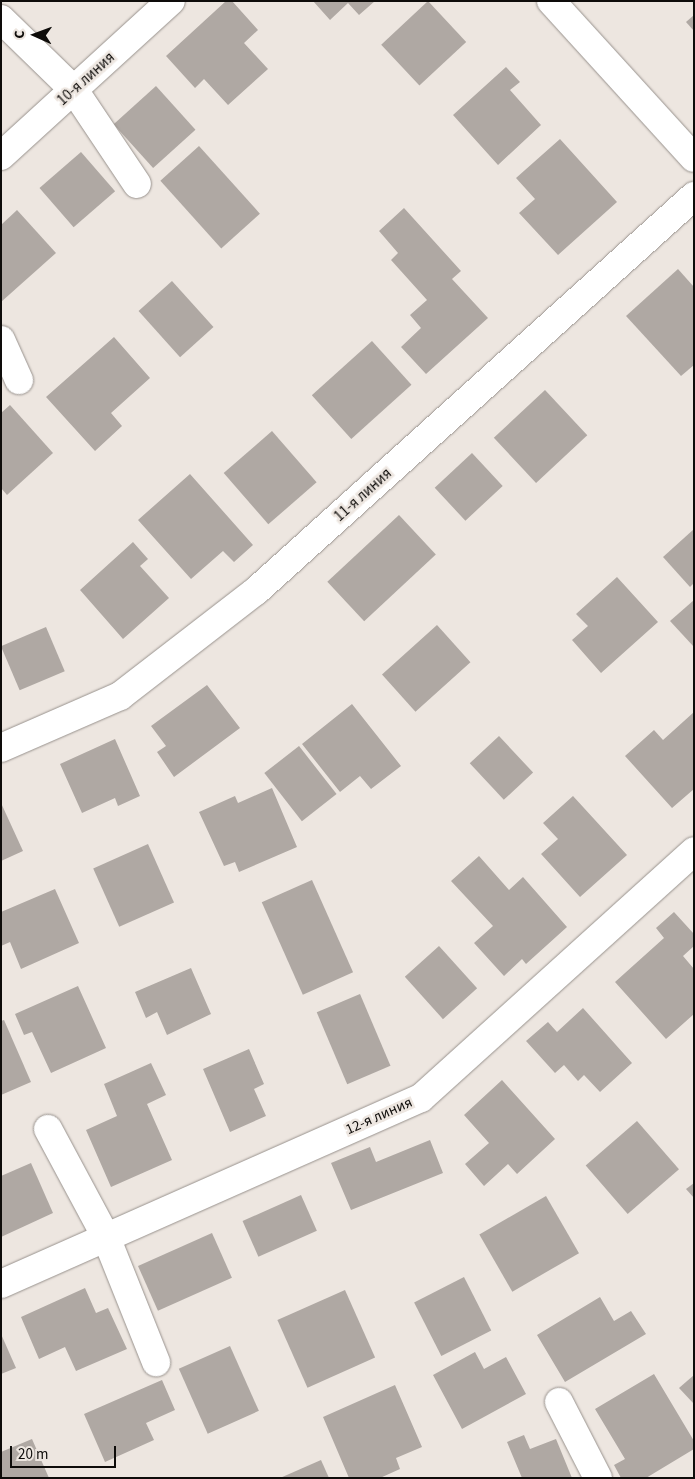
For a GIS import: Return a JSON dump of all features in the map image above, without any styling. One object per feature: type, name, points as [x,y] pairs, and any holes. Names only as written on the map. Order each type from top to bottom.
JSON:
[{"type":"street","name":"10-я линия","points":[[1,156],[171,1]]},
{"type":"street","points":[[551,1],[694,158]]},
{"type":"street","points":[[1,18],[74,90],[137,184]]},
{"type":"street","name":"11-я линия","points":[[1,748],[120,696],[256,591],[694,196]]},
{"type":"street","points":[[1,340],[19,380]]},
{"type":"street","name":"12-я линия","points":[[1,1284],[421,1098],[694,851]]},
{"type":"street","points":[[48,1129],[106,1237],[156,1362]]},
{"type":"street","points":[[559,1402],[598,1478]]},
{"type":"building","points":[[226,1],[232,1],[258,30],[244,43],[268,69],[228,105],[204,79],[195,88],[166,56]]},
{"type":"building","points":[[313,1],[375,1],[359,15],[348,3],[330,20]]},
{"type":"building","points":[[428,1],[466,42],[419,86],[381,45]]},
{"type":"building","points":[[694,15],[694,31],[686,22]]},
{"type":"building","points":[[506,67],[520,82],[510,90],[541,125],[498,165],[453,115]]},
{"type":"building","points":[[156,86],[195,130],[153,168],[114,124]]},
{"type":"building","points":[[560,139],[617,202],[558,255],[519,213],[535,199],[516,178]]},
{"type":"building","points":[[199,146],[260,214],[221,248],[160,181]]},
{"type":"building","points":[[81,152],[115,191],[74,227],[39,188]]},
{"type":"building","points":[[404,208],[461,271],[452,279],[488,318],[426,374],[401,347],[421,328],[410,315],[427,300],[391,260],[398,253],[379,231]]},
{"type":"building","points":[[17,210],[56,253],[1,302],[1,225]]},
{"type":"building","points":[[678,269],[694,287],[694,365],[681,376],[626,316]]},
{"type":"building","points":[[172,281],[213,327],[180,357],[139,311]]},
{"type":"building","points":[[114,337],[150,378],[111,413],[122,426],[95,451],[46,397]]},
{"type":"building","points":[[372,341],[411,385],[351,439],[312,395]]},
{"type":"building","points":[[545,390],[587,435],[536,483],[494,438]]},
{"type":"building","points":[[10,405],[53,453],[7,495],[1,488],[1,413]]},
{"type":"building","points":[[272,431],[317,482],[268,524],[224,473]]},
{"type":"building","points":[[472,453],[503,486],[465,521],[435,488]]},
{"type":"building","points":[[190,474],[253,545],[234,562],[223,551],[191,579],[138,520]]},
{"type":"building","points":[[399,515],[436,554],[364,621],[327,582]]},
{"type":"building","points":[[694,529],[694,583],[690,587],[663,557]]},
{"type":"building","points":[[133,542],[148,559],[140,566],[169,598],[123,639],[80,590]]},
{"type":"building","points":[[617,577],[658,622],[601,673],[572,640],[588,626],[576,614]]},
{"type":"building","points":[[694,600],[694,647],[670,621]]},
{"type":"building","points":[[437,625],[470,662],[415,712],[382,675]]},
{"type":"building","points":[[46,627],[65,671],[20,690],[1,646]]},
{"type":"building","points":[[207,685],[240,728],[174,777],[157,752],[166,746],[151,726]]},
{"type":"building","points":[[352,704],[401,766],[371,789],[360,776],[340,792],[302,744]]},
{"type":"building","points":[[694,712],[694,789],[672,808],[625,756],[654,730],[663,740]]},
{"type":"building","points":[[499,736],[533,773],[504,800],[470,763]]},
{"type":"building","points":[[115,739],[140,796],[118,806],[115,798],[82,813],[60,764]]},
{"type":"building","points":[[299,746],[337,794],[302,821],[264,773]]},
{"type":"building","points":[[272,788],[297,847],[239,872],[235,862],[224,866],[199,812],[235,796],[238,803]]},
{"type":"building","points":[[573,796],[627,855],[580,897],[541,854],[558,839],[543,823]]},
{"type":"building","points":[[1,803],[23,851],[1,861]]},
{"type":"building","points":[[148,844],[174,902],[119,927],[93,868]]},
{"type":"building","points":[[479,856],[509,890],[523,877],[567,927],[526,964],[522,959],[504,976],[474,943],[493,926],[451,881]]},
{"type":"building","points":[[312,880],[353,972],[303,995],[262,902]]},
{"type":"building","points":[[55,889],[79,943],[21,969],[10,942],[1,946],[1,912]]},
{"type":"building","points":[[674,912],[694,934],[694,946],[683,956],[694,969],[694,1014],[666,1039],[615,982],[664,938],[656,928]]},
{"type":"building","points":[[439,946],[477,988],[443,1019],[405,977]]},
{"type":"building","points":[[191,968],[211,1014],[167,1035],[157,1012],[146,1018],[135,992]]},
{"type":"building","points":[[78,986],[106,1048],[51,1073],[32,1032],[24,1035],[15,1014]]},
{"type":"building","points":[[360,994],[390,1066],[347,1084],[317,1012]]},
{"type":"building","points":[[583,1008],[632,1063],[600,1092],[584,1075],[578,1081],[564,1065],[555,1073],[526,1041],[548,1022],[557,1032]]},
{"type":"building","points":[[4,1020],[31,1082],[1,1095],[1,1021]]},
{"type":"building","points":[[249,1049],[264,1084],[254,1089],[266,1116],[230,1132],[203,1069]]},
{"type":"building","points":[[151,1063],[166,1095],[147,1104],[172,1160],[111,1187],[86,1130],[117,1116],[104,1084]]},
{"type":"building","points":[[502,1080],[555,1139],[517,1174],[508,1164],[484,1186],[465,1164],[489,1143],[464,1115]]},
{"type":"building","points":[[637,1121],[679,1169],[628,1214],[586,1166]]},
{"type":"building","points":[[430,1140],[443,1173],[351,1210],[331,1163],[370,1147],[376,1162]]},
{"type":"building","points":[[31,1163],[53,1213],[1,1237],[1,1176]]},
{"type":"building","points":[[694,1183],[694,1198],[686,1189]]},
{"type":"building","points":[[301,1195],[317,1231],[258,1257],[243,1221]]},
{"type":"building","points":[[546,1196],[579,1253],[512,1292],[479,1234]]},
{"type":"building","points":[[212,1233],[232,1278],[158,1311],[138,1266]]},
{"type":"building","points":[[464,1277],[491,1330],[441,1356],[414,1302]]},
{"type":"building","points":[[85,1288],[96,1313],[108,1308],[127,1349],[76,1371],[65,1347],[39,1359],[21,1317]]},
{"type":"building","points":[[345,1290],[375,1358],[307,1388],[277,1320]]},
{"type":"building","points":[[600,1297],[614,1321],[631,1311],[646,1334],[565,1382],[537,1335]]},
{"type":"building","points":[[1,1334],[16,1368],[1,1374]]},
{"type":"building","points":[[230,1346],[259,1411],[208,1434],[179,1369]]},
{"type":"building","points":[[475,1352],[484,1369],[506,1357],[526,1394],[462,1429],[433,1375]]},
{"type":"building","points":[[654,1374],[694,1441],[694,1449],[646,1478],[621,1478],[614,1465],[625,1459],[595,1409]]},
{"type":"building","points":[[694,1375],[694,1404],[679,1388]]},
{"type":"building","points":[[162,1380],[175,1410],[146,1423],[154,1440],[105,1462],[84,1414]]},
{"type":"building","points":[[395,1385],[422,1447],[396,1458],[400,1469],[380,1478],[349,1478],[323,1417]]},
{"type":"building","points":[[524,1435],[530,1449],[556,1439],[572,1478],[522,1478],[507,1442]]},
{"type":"building","points":[[32,1439],[49,1478],[1,1478],[1,1452]]},
{"type":"building","points":[[321,1460],[329,1478],[280,1478]]}]
